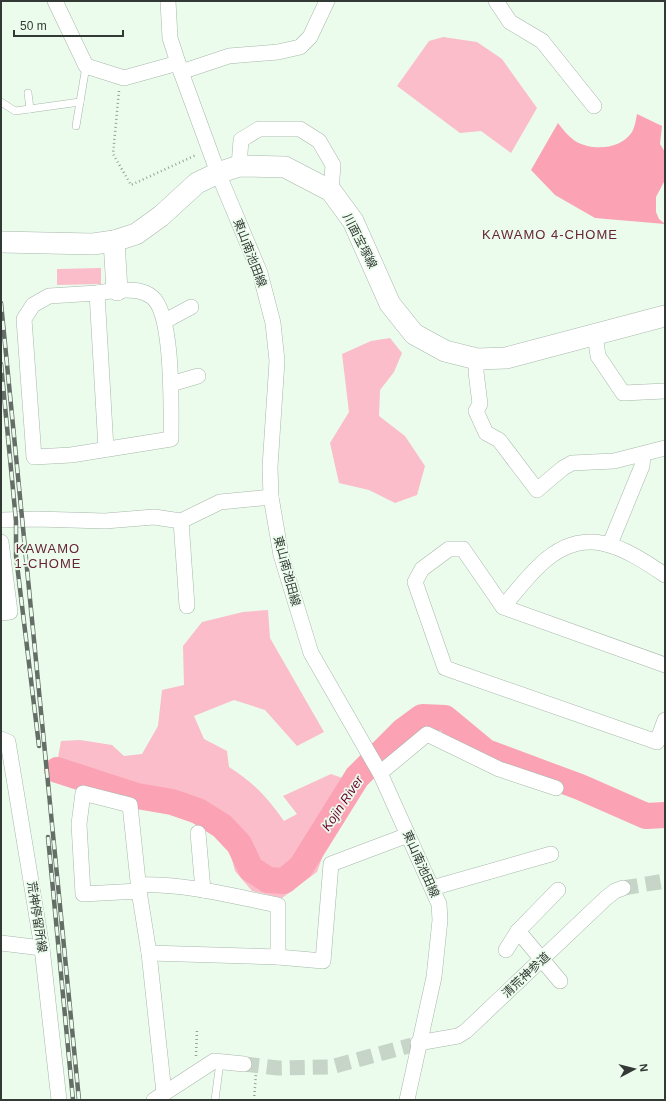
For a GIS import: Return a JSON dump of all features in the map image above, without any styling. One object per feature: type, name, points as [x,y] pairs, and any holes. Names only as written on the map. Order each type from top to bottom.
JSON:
[{"type":"street","points":[[55,1],[86,66],[124,78],[180,68],[229,56],[278,52],[300,47],[310,37],[327,1]]},
{"type":"street","name":"東山南池田線","points":[[168,1],[170,38],[209,150],[260,273],[273,323],[277,361],[270,467],[271,497],[281,555],[311,653],[378,770],[439,904],[440,920],[434,977],[418,1043],[407,1100]]},
{"type":"street","points":[[496,1],[510,22],[542,41],[594,106]]},
{"type":"street","points":[[239,166],[241,140],[259,129],[300,129],[319,141],[333,165],[331,191]]},
{"type":"street","name":"川面宝塚線","points":[[1,242],[93,244],[114,241],[136,234],[161,216],[198,183],[218,173],[239,166],[285,167],[331,191],[352,221],[390,304],[414,334],[445,351],[477,359],[506,358],[665,316]]},
{"type":"street","points":[[114,241],[117,290]]},
{"type":"street","points":[[117,290],[142,291],[154,298],[165,321],[171,384],[170,439],[71,455],[34,457],[24,319],[33,305],[49,296],[97,293],[117,290]]},
{"type":"street","points":[[97,293],[106,449]]},
{"type":"street","points":[[165,321],[191,307]]},
{"type":"street","points":[[595,334],[598,356],[623,393],[665,391]]},
{"type":"street","points":[[477,359],[476,372],[480,404],[476,412],[486,433],[499,440],[537,490],[563,468],[572,463],[614,462],[665,448]]},
{"type":"street","points":[[171,384],[198,376]]},
{"type":"street","points":[[610,544],[642,466],[643,454]]},
{"type":"street","points":[[1,518],[105,521],[154,517],[181,521],[220,502],[271,497]]},
{"type":"street","points":[[181,521],[187,606]]},
{"type":"street","points":[[1,542],[10,612],[1,613]]},
{"type":"street","points":[[503,607],[540,565],[563,547],[587,542],[610,544],[639,558],[665,575]]},
{"type":"street","points":[[665,665],[503,607],[463,549],[449,549],[422,569],[415,582],[445,668],[657,742],[665,720]]},
{"type":"street","points":[[378,770],[427,734],[499,769],[556,788]]},
{"type":"street","name":"荒神停留所線","points":[[1,739],[8,742],[42,948],[59,1100]]},
{"type":"street","points":[[244,1064],[214,1062],[159,1096],[149,953],[139,888],[130,805],[83,793],[79,824],[83,894],[139,888],[153,884],[203,890],[278,905],[278,957]]},
{"type":"street","points":[[198,833],[203,890]]},
{"type":"street","points":[[149,953],[323,960],[331,864],[408,835]]},
{"type":"street","points":[[432,888],[551,854]]},
{"type":"street","name":"清荒神参道","points":[[418,1043],[458,1036],[466,1031],[606,898],[615,891],[623,888]]},
{"type":"street","points":[[506,950],[518,931],[558,890]]},
{"type":"street","points":[[518,931],[560,981]]},
{"type":"street","points":[[1,942],[42,948]]},
{"type":"lane","points":[[76,126],[86,66]]},
{"type":"lane","points":[[28,93],[30,109]]},
{"type":"lane","points":[[1,102],[15,111],[80,102]]},
{"type":"lane","points":[[215,1100],[220,1062]]},
{"type":"path","points":[[120,77],[113,154],[131,185],[209,150]]},
{"type":"path","points":[[196,1057],[197,1030]]},
{"type":"path","points":[[254,1100],[256,1076]]},
{"type":"shaded area","points":[[443,37],[477,42],[502,59],[537,108],[511,153],[481,131],[460,133],[397,86],[429,41]]},
{"type":"shaded area","points":[[637,114],[662,126],[660,144],[665,152],[665,180],[656,197],[656,212],[659,219],[665,224],[595,218],[555,195],[531,170],[558,123],[575,141],[589,146],[605,147],[627,138],[633,130]]},
{"type":"shaded area","points":[[101,268],[101,284],[57,285],[57,269]]},
{"type":"shaded area","points":[[390,338],[402,353],[394,372],[380,390],[379,416],[405,436],[425,466],[417,495],[395,503],[369,490],[339,483],[330,443],[349,412],[342,354],[371,341]]},
{"type":"shaded area","points":[[268,610],[270,638],[324,732],[297,746],[265,710],[234,700],[194,716],[204,739],[227,751],[229,767],[260,791],[284,821],[297,814],[283,796],[331,774],[351,781],[348,809],[327,844],[317,872],[282,898],[252,891],[235,871],[228,845],[181,812],[91,781],[57,763],[61,741],[80,740],[112,745],[124,756],[142,754],[158,726],[162,690],[184,685],[183,646],[202,622],[243,612]]},
{"type":"waterway","name":"Kojin River","points":[[57,770],[137,796],[172,802],[198,811],[222,826],[239,844],[251,869],[268,880],[284,881],[301,867],[357,777],[403,731],[422,717],[445,718],[486,752],[580,787],[646,816],[665,815]]},
{"type":"tunnel","points":[[623,888],[665,881]]},
{"type":"tunnel","points":[[244,1064],[278,1068],[331,1067],[412,1045]]},
{"type":"railway","points":[[1,303],[79,1100]]},
{"type":"railway","points":[[1,364],[16,521],[16,556],[39,746]]},
{"type":"railway","points":[[48,837],[73,1100]]},
{"type":"district","name":"KAWAMO 4-CHOME","points":[[550,234]]},
{"type":"district","name":"KAWAMO 1-CHOME","points":[[48,556]]}]
